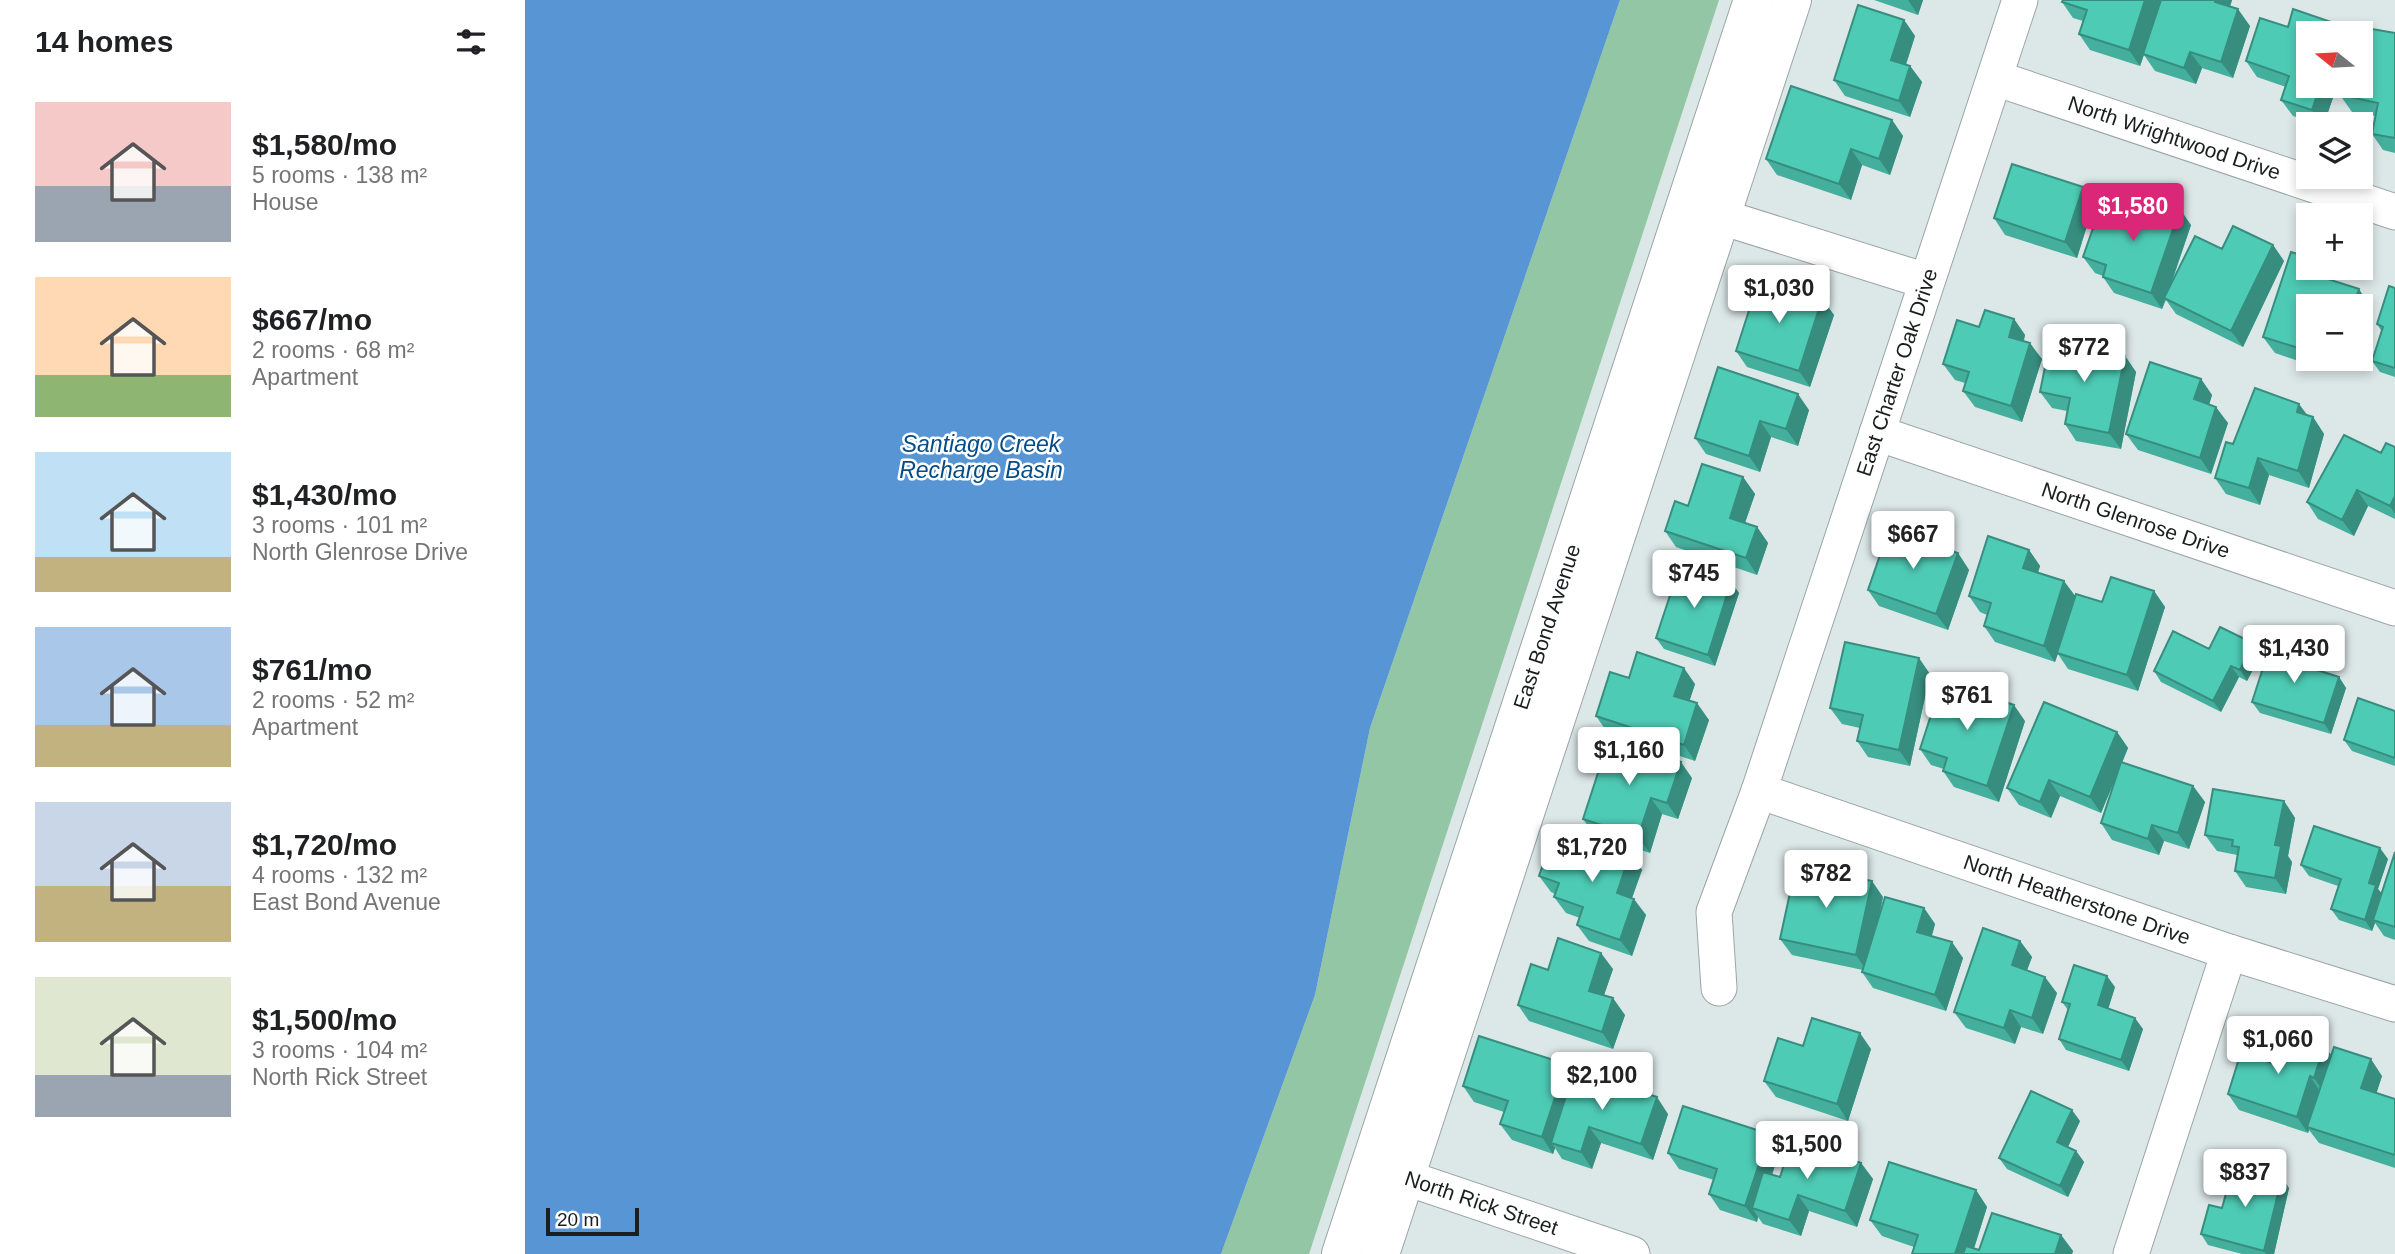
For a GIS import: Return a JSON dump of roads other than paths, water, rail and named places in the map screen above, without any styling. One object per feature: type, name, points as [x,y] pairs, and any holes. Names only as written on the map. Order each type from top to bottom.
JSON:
[{"type":"street","name":"East Bond Avenue","points":[[1380,1254],[1703,211],[1753,0]]},
{"type":"street","name":"East Bond Avenue","points":[[1341,1254],[1703,211],[1792,0]]},
{"type":"street","name":"East Charter Oak Drive","points":[[1719,988],[1714,912],[1759,791],[2019,0]]},
{"type":"street","name":"North Wrightwood Drive","points":[[1995,78],[2395,212]]},
{"type":"street","points":[[1703,211],[1926,282]]},
{"type":"street","name":"North Glenrose Drive","points":[[1877,433],[2395,608]]},
{"type":"street","name":"North Heatherstone Drive","points":[[1759,791],[2229,952],[2395,1004]]},
{"type":"street","points":[[2131,1254],[2229,952]]},
{"type":"street","name":"North Rick Street","points":[[1370,1166],[1632,1254]]},
{"type":"water","name":"Santiago Creek Recharge Basin","points":[[525,0],[1620,0],[1370,728],[1315,995],[1221,1254],[525,1254]]}]
